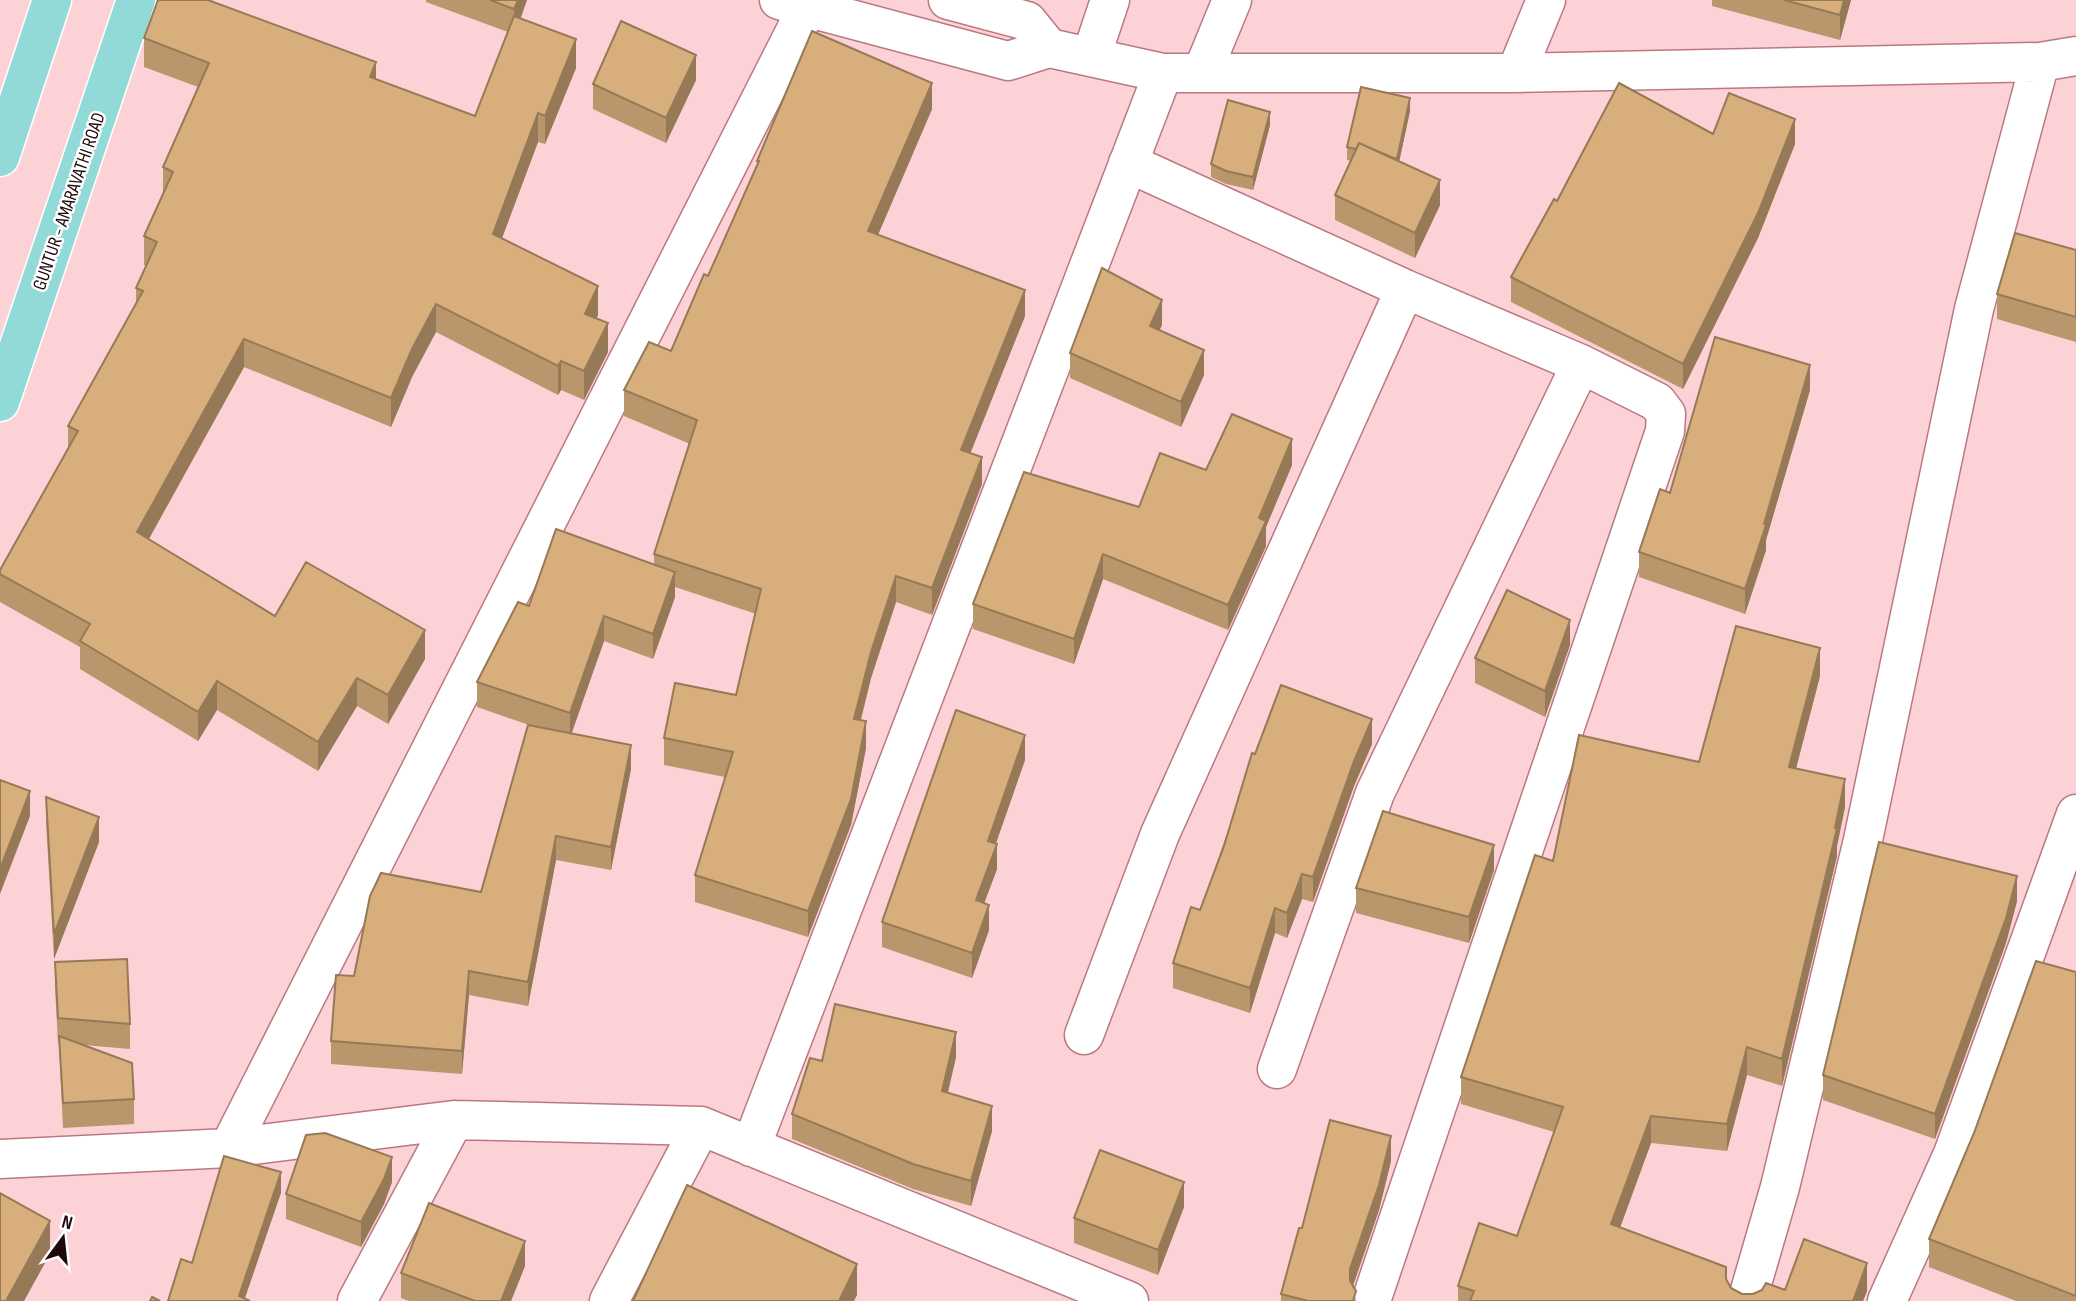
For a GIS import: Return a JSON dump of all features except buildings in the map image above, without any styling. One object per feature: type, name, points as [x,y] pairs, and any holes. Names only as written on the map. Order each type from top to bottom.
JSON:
[{"type":"main road","points":[[0,157],[52,0]]},
{"type":"main road","name":"GUNTUR - AMARAVATHI ROAD","points":[[0,402],[136,0]]},
{"type":"street","points":[[948,0],[1027,21],[1049,48]]},
{"type":"street","points":[[1091,57],[1110,0]]},
{"type":"street","points":[[1202,73],[1232,0]]},
{"type":"street","points":[[1516,73],[1546,0]]},
{"type":"street","points":[[229,1148],[793,4],[1008,61],[1049,48],[1163,73],[1516,73],[2058,59],[1974,309],[1863,840],[1783,1174],[1747,1301]]},
{"type":"street","points":[[751,1147],[1163,73]]},
{"type":"street","points":[[1128,163],[1405,289],[1581,364],[1657,402],[1666,414],[1665,431],[1371,1301]]},
{"type":"street","points":[[1084,1035],[1160,834],[1405,289]]},
{"type":"street","points":[[1277,1069],[1375,793],[1581,364]]},
{"type":"street","points":[[1887,1301],[1953,1154],[2076,814]]},
{"type":"street","points":[[358,1301],[454,1120]]},
{"type":"street","points":[[0,1159],[229,1148],[454,1120],[701,1126],[1129,1301]]},
{"type":"street","points":[[609,1301],[701,1126]]}]
